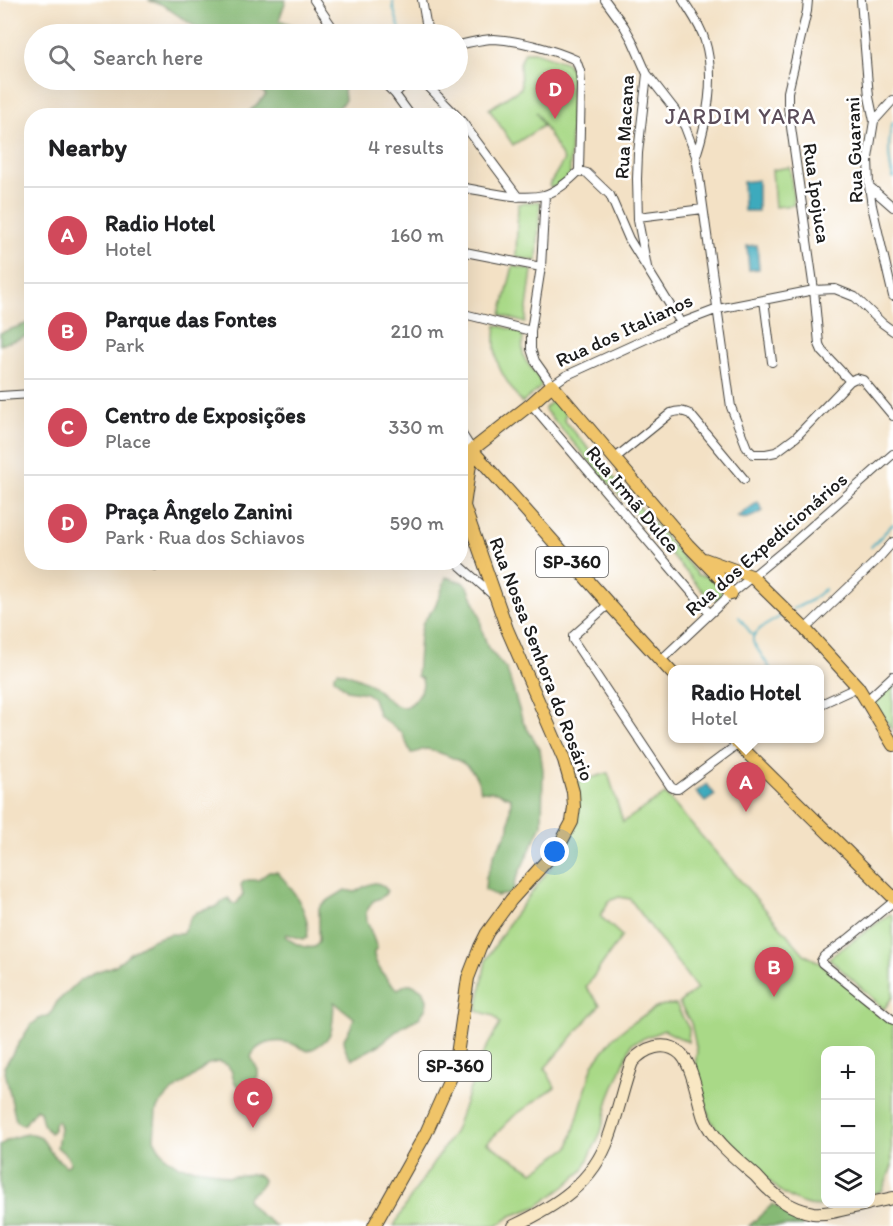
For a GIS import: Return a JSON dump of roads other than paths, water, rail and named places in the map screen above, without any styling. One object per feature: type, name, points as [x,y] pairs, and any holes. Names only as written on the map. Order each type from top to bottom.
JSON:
[{"type":"main road","name":"Rua dos Italianos","points":[[472,450],[552,385]]},
{"type":"main road","points":[[552,385],[688,545],[721,579],[731,594]]},
{"type":"main road","name":"Rua Nossa Senhora do Rosário","points":[[468,478],[472,450]]},
{"type":"main road","name":"SP-360","points":[[472,450],[668,668]]},
{"type":"main road","name":"Rua Nossa Senhora do Rosário","points":[[374,1226],[426,1133],[451,1077],[456,1062],[468,978],[480,947],[487,933],[511,900],[558,848],[572,822],[574,807],[573,792],[564,760],[507,629],[468,517]]},
{"type":"main road","points":[[701,557],[752,576],[858,687],[893,746]]},
{"type":"main road","points":[[735,743],[893,897]]},
{"type":"street","points":[[314,0],[332,24]]},
{"type":"street","points":[[422,0],[426,24]]},
{"type":"street","name":"Rua Macana","points":[[605,0],[632,40],[647,74],[637,179],[638,217],[647,267]]},
{"type":"street","points":[[683,0],[705,39],[710,69],[706,120],[696,156]]},
{"type":"street","name":"Rua Ipojuca","points":[[808,0],[788,92],[790,118],[820,348],[849,381]]},
{"type":"street","name":"Rua Guarani","points":[[861,0],[869,97],[874,121],[868,158],[869,186],[893,296]]},
{"type":"street","points":[[468,43],[493,39],[514,41],[562,54],[576,60],[581,85],[579,171],[567,183],[545,195],[518,196],[468,189]]},
{"type":"street","points":[[647,74],[675,110],[685,127],[696,156],[731,407],[747,448],[753,454],[776,452],[796,437],[849,381],[856,378],[863,380],[893,416]]},
{"type":"street","points":[[391,90],[405,108]]},
{"type":"street","points":[[395,94],[399,90]]},
{"type":"street","points":[[432,90],[449,108]]},
{"type":"street","points":[[874,121],[893,100]]},
{"type":"street","points":[[468,130],[518,196]]},
{"type":"street","points":[[579,171],[586,173],[610,195],[629,238],[681,323]]},
{"type":"street","points":[[869,186],[893,207]]},
{"type":"street","points":[[545,195],[541,267],[531,331],[531,349],[535,361],[552,385]]},
{"type":"street","points":[[638,217],[703,209]]},
{"type":"street","points":[[468,253],[541,267]]},
{"type":"street","name":"Rua dos Italianos","points":[[552,385],[565,376],[681,323],[718,309],[814,290],[835,289],[855,297],[893,331]]},
{"type":"street","points":[[764,300],[772,362]]},
{"type":"street","points":[[468,315],[531,331]]},
{"type":"street","points":[[0,396],[24,394]]},
{"type":"street","name":"Rua Irmã Dulce","points":[[531,404],[710,614]]},
{"type":"street","points":[[614,459],[671,413],[681,411],[690,414],[744,478]]},
{"type":"street","points":[[468,444],[472,450]]},
{"type":"street","name":"Rua dos Expedicionários","points":[[661,660],[731,594],[794,542],[893,454]]},
{"type":"street","points":[[805,629],[893,542]]},
{"type":"street","points":[[465,570],[497,598]]},
{"type":"street","points":[[609,604],[573,636],[574,642],[671,787],[678,789],[733,743]]},
{"type":"street","points":[[866,701],[893,676]]},
{"type":"street","points":[[824,703],[858,687]]},
{"type":"street","points":[[893,902],[821,959],[822,963],[893,1020]]},
{"type":"street","points":[[514,1226],[554,1206],[583,1181],[597,1164],[609,1138],[633,1062],[645,1050],[665,1046],[674,1049],[687,1061],[702,1111],[711,1131],[723,1146],[783,1201],[796,1208],[814,1213],[846,1208]]},
{"type":"street","points":[[875,1202],[893,1198]]},
{"type":"water","points":[[758,180],[758,211],[744,211],[743,182]]},
{"type":"water","points":[[757,245],[759,269],[749,270],[747,246]]},
{"type":"water","points":[[758,502],[763,511],[747,518],[737,517]]},
{"type":"water","points":[[707,784],[715,795],[705,802],[696,792]]},
{"type":"waterway","points":[[393,0],[398,24]]},
{"type":"waterway","points":[[893,122],[889,150],[893,178]]},
{"type":"waterway","points":[[871,547],[893,524]]},
{"type":"waterway","points":[[793,609],[810,601],[825,589]]},
{"type":"waterway","points":[[768,665],[753,642],[753,636],[761,628],[781,616]]},
{"type":"waterway","points":[[739,617],[753,636]]},
{"type":"place","name":"Praça Ângelo Zanini","points":[[555,119]]},
{"type":"place","name":"Radio Hotel","points":[[746,812]]},
{"type":"place","name":"Parque das Fontes","points":[[774,997]]},
{"type":"place","name":"Centro de Exposições","points":[[253,1128]]},
{"type":"district","name":"JARDIM YARA","points":[[741,116]]}]
